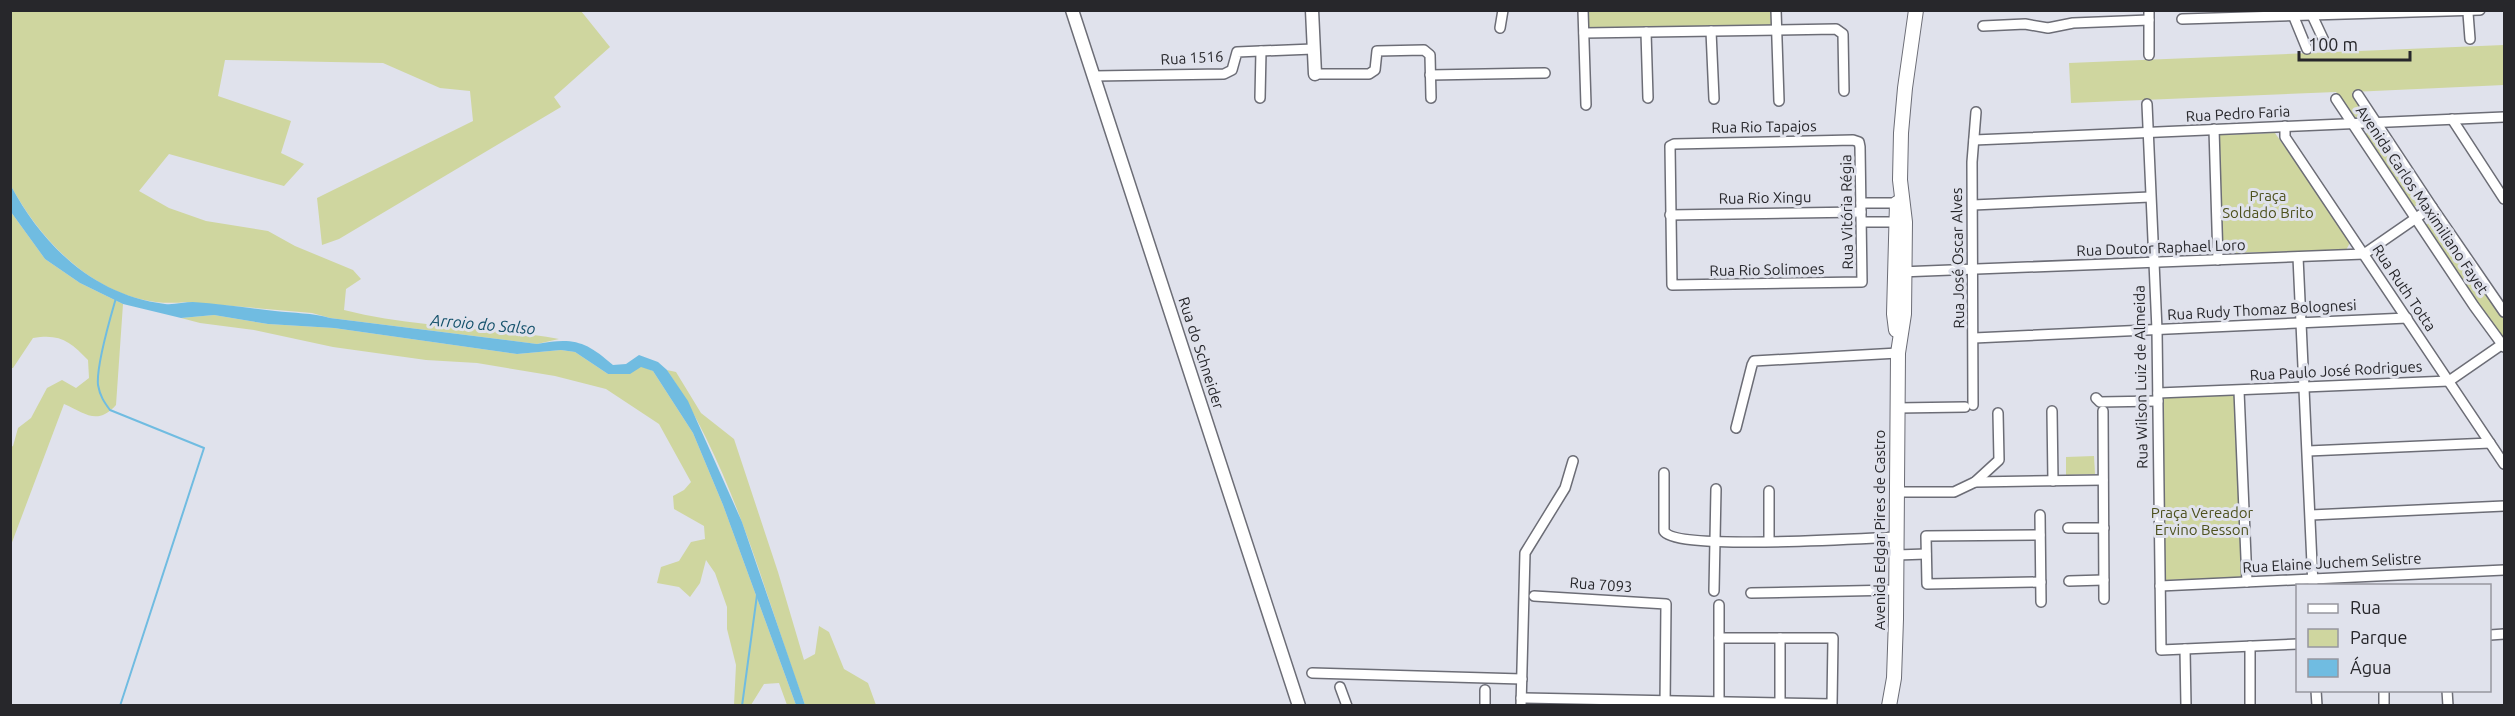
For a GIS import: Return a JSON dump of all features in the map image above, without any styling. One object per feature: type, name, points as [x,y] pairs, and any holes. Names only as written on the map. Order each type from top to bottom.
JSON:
[{"type":"main road","name":"Avenida Edgar Pires de Castro","points":[[1899,272],[1895,222],[1900,180],[1905,88],[1914,13]]},
{"type":"main road","name":"Avenida Edgar Pires de Castro","points":[[1889,705],[1894,678],[1897,555],[1898,353],[1894,314],[1905,222],[1900,180]]},
{"type":"street","name":"Rua do Schneider","points":[[1072,10],[1299,705]]},
{"type":"street","points":[[1312,10],[1312,49],[1315,74],[1369,74],[1375,70],[1377,51],[1424,50],[1430,55],[1431,98]]},
{"type":"street","points":[[1500,28],[1503,10]]},
{"type":"street","points":[[1583,10],[1586,105]]},
{"type":"street","points":[[1776,10],[1779,101]]},
{"type":"street","points":[[2182,19],[2311,13],[2459,10],[2468,13],[2480,10]]},
{"type":"street","points":[[2311,13],[2326,45]]},
{"type":"street","points":[[2468,13],[2470,39]]},
{"type":"street","points":[[2292,14],[2307,48]]},
{"type":"street","points":[[1983,26],[2025,24],[2048,28],[2149,15],[2149,55]]},
{"type":"street","points":[[1584,33],[1841,30],[1844,34],[1844,91]]},
{"type":"street","points":[[1712,31],[1714,99]]},
{"type":"street","points":[[1646,32],[1648,98]]},
{"type":"street","name":"Rua 1516","points":[[1094,76],[1224,74],[1232,70],[1234,56],[1237,52],[1312,49]]},
{"type":"street","points":[[1260,98],[1261,51]]},
{"type":"street","points":[[1430,75],[1545,74]]},
{"type":"street","name":"Avenida Carlos Maximiliano Fayet","points":[[2358,95],[2505,312]]},
{"type":"street","name":"Avenida Carlos Maximiliano Fayet","points":[[2336,99],[2474,306],[2504,345]]},
{"type":"street","name":"Rua Wilson Luiz de Almeida","points":[[2147,104],[2157,330],[2161,650],[2185,649]]},
{"type":"street","name":"Rua José Oscar Alves","points":[[1897,408],[1969,406],[1974,339],[1972,205],[1976,112]]},
{"type":"street","name":"Rua Pedro Faria","points":[[1974,140],[2505,117]]},
{"type":"street","points":[[2452,119],[2505,199]]},
{"type":"street","name":"Rua Ruth Totta","points":[[2285,126],[2285,137],[2505,464]]},
{"type":"street","points":[[2214,129],[2218,260]]},
{"type":"street","name":"Rua Rio Tapajos","points":[[1670,215],[1670,146],[1686,143],[1853,140],[1858,142]]},
{"type":"street","name":"Rua Vitória Régia","points":[[1858,142],[1862,282]]},
{"type":"street","points":[[1972,205],[2150,197]]},
{"type":"street","name":"Rua Rio Xingu","points":[[1670,215],[1861,208],[1897,203]]},
{"type":"street","points":[[2364,254],[2432,207]]},
{"type":"street","name":"Rua Rio Solimoes","points":[[1670,215],[1672,285],[1862,282]]},
{"type":"street","points":[[1862,222],[1895,222]]},
{"type":"street","name":"Rua Doutor Raphael Loro","points":[[1899,272],[1973,271],[2364,254]]},
{"type":"street","points":[[2298,257],[2306,387],[2313,582]]},
{"type":"street","name":"Rua Rudy Thomaz Bolognesi","points":[[1974,339],[2407,318]]},
{"type":"street","points":[[2449,381],[2504,345]]},
{"type":"street","points":[[1736,428],[1755,361],[1898,353]]},
{"type":"street","name":"Rua Paulo José Rodrigues","points":[[2096,398],[2100,402],[2239,391],[2449,381]]},
{"type":"street","points":[[2239,391],[2247,582]]},
{"type":"street","points":[[2052,411],[2052,481]]},
{"type":"street","points":[[2103,411],[2104,600]]},
{"type":"street","points":[[1897,492],[1954,492],[1975,482],[1999,460],[1998,413]]},
{"type":"street","points":[[2308,451],[2490,443]]},
{"type":"street","points":[[1573,461],[1565,488],[1525,553],[1521,702],[1832,704],[1833,638],[1719,638]]},
{"type":"street","points":[[1664,473],[1664,531],[1666,535],[1715,543],[1897,537]]},
{"type":"street","points":[[1975,482],[2103,480]]},
{"type":"street","points":[[1714,591],[1716,489]]},
{"type":"street","points":[[1769,490],[1769,541]]},
{"type":"street","points":[[2311,515],[2505,506]]},
{"type":"street","points":[[2040,515],[2041,602]]},
{"type":"street","points":[[2068,528],[2104,528]]},
{"type":"street","points":[[2040,535],[1926,536],[1926,554],[1927,584],[2041,582]]},
{"type":"street","points":[[1897,555],[1926,554]]},
{"type":"street","name":"Rua Elaine Juchem Selistre","points":[[2160,586],[2313,582],[2505,570]]},
{"type":"street","points":[[2069,581],[2104,580]]},
{"type":"street","points":[[1751,593],[1896,590]]},
{"type":"street","name":"Rua 7093","points":[[1534,596],[1666,604],[1665,703]]},
{"type":"street","points":[[1719,605],[1719,704]]},
{"type":"street","points":[[1780,638],[1780,704]]},
{"type":"street","points":[[2186,705],[2185,649],[2296,644]]},
{"type":"street","points":[[2250,646],[2250,705]]},
{"type":"street","points":[[1312,673],[1522,679]]},
{"type":"street","points":[[1340,687],[1347,705]]},
{"type":"street","points":[[1485,690],[1485,705]]},
{"type":"green space","points":[[10,11],[581,11],[610,47],[554,97],[561,107],[339,239],[322,245],[317,198],[473,121],[470,91],[440,88],[383,63],[225,60],[218,96],[291,121],[281,153],[304,164],[284,186],[169,154],[139,191],[169,208],[206,221],[268,231],[295,246],[353,270],[361,279],[346,289],[344,310],[424,324],[559,339],[537,344],[330,318],[312,313],[186,302],[158,302],[131,297],[106,286],[82,271],[61,253],[42,232],[11,186]]},
{"type":"green space","points":[[1587,11],[1773,11],[1773,28],[1587,31]]},
{"type":"green space","points":[[2504,45],[2504,85],[2352,92],[2365,112],[2354,119],[2336,92],[2071,103],[2069,63]]},
{"type":"green space","points":[[2376,128],[2424,201],[2414,207],[2365,134]]},
{"type":"green space","name":"Praça Soldado Brito","points":[[2275,133],[2351,241],[2346,250],[2223,253],[2219,135]]},
{"type":"green space","points":[[11,212],[45,259],[80,283],[123,304],[116,405],[103,415],[91,416],[64,404],[11,545],[11,447],[18,428],[31,418],[47,388],[62,380],[76,388],[89,378],[88,360],[64,340],[51,337],[33,338],[11,368]]},
{"type":"green space","points":[[2436,218],[2504,318],[2504,335],[2501,337],[2426,225]]},
{"type":"green space","points":[[214,315],[268,324],[334,328],[517,354],[561,350],[575,352],[608,374],[641,366],[653,371],[693,433],[723,505],[796,705],[787,705],[779,683],[764,684],[751,705],[734,705],[736,665],[727,629],[727,607],[715,573],[706,560],[700,583],[690,597],[679,587],[657,583],[661,567],[679,561],[691,542],[705,539],[704,526],[674,509],[673,496],[684,490],[691,482],[659,424],[606,389],[555,376],[477,363],[426,360],[333,347],[254,330],[200,323],[181,318]]},
{"type":"green space","points":[[667,370],[676,372],[701,413],[734,439],[804,660],[815,654],[819,626],[829,632],[844,669],[868,683],[876,705],[805,705],[730,491],[691,409]]},
{"type":"green space","name":"Praça Vereador Ervino Besson","points":[[2234,395],[2243,578],[2164,580],[2162,398]]},
{"type":"green space","points":[[2094,456],[2095,474],[2066,475],[2066,457]]},
{"type":"water","points":[[11,186],[39,229],[74,264],[94,279],[139,299],[165,304],[193,302],[310,314],[537,344],[570,341],[587,346],[613,365],[626,364],[639,355],[658,362],[667,370],[688,401],[742,522],[805,705],[796,705],[723,505],[693,433],[653,371],[641,367],[630,374],[608,374],[575,352],[561,350],[517,354],[334,328],[268,324],[214,315],[181,318],[123,304],[80,283],[45,259],[11,212]]},
{"type":"waterway","points":[[116,298],[99,366],[98,385],[104,401],[110,410],[204,448],[120,706]]},
{"type":"waterway","points":[[742,706],[757,595]]},
{"type":"water label","name":"Arroio do Salso","points":[[483,324]]}]
